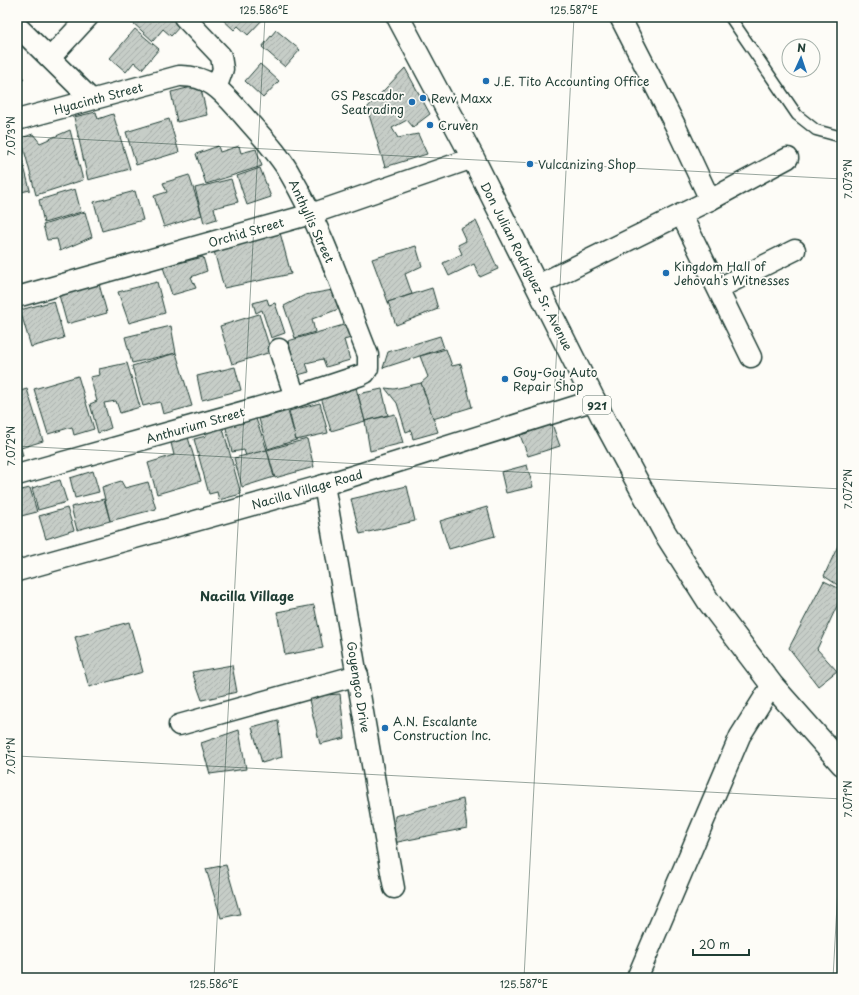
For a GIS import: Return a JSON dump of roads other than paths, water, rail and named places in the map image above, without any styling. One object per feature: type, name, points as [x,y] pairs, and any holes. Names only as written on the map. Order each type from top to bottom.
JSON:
[{"type":"main road","name":"Don Julian Rodriguez Sr. Avenue","points":[[398,17],[473,158],[595,400],[665,533],[709,602],[772,684],[842,764]]},
{"type":"street","points":[[50,58],[88,17]]},
{"type":"street","points":[[184,17],[221,56],[222,69],[217,86]]},
{"type":"street","points":[[620,17],[675,125],[710,200]]},
{"type":"street","points":[[17,26],[91,99]]},
{"type":"street","name":"Anthyllis Street","points":[[179,76],[200,78],[217,86],[280,159],[311,214],[368,355],[368,368]]},
{"type":"street","name":"Hyacinth Street","points":[[17,120],[179,76]]},
{"type":"street","name":"Orchid Street","points":[[17,297],[311,214],[473,158]]},
{"type":"street","points":[[538,286],[710,200],[788,158]]},
{"type":"street","points":[[681,214],[751,357]]},
{"type":"street","points":[[718,288],[795,250]]},
{"type":"street","points":[[279,349],[295,397]]},
{"type":"street","name":"Anthurium Street","points":[[17,475],[295,397],[361,375],[368,368]]},
{"type":"street","name":"Nacilla Village Road","points":[[17,571],[324,485],[595,400]]},
{"type":"street","name":"Goyengco Drive","points":[[324,485],[358,675],[372,770],[394,888]]},
{"type":"street","points":[[179,725],[358,675]]},
{"type":"street","points":[[637,978],[740,736],[772,684]]},
{"type":"lane","points":[[730,17],[797,115],[816,130],[842,137]]},
{"type":"place","name":"J.E. Tito Accounting Office","points":[[486,81]]},
{"type":"place","name":"Revv Maxx","points":[[423,98]]},
{"type":"place","name":"GS Pescador Seatrading","points":[[412,102]]},
{"type":"place","name":"Cruven","points":[[430,125]]},
{"type":"place","name":"Vulcanizing Shop","points":[[530,164]]},
{"type":"place","name":"Kingdom Hall of Jehovah's Witnesses","points":[[666,273]]},
{"type":"place","name":"Goy-Goy Auto Repair Shop","points":[[505,379]]},
{"type":"place","name":"A.N. Escalante Construction Inc.","points":[[385,728]]},
{"type":"district","name":"Nacilla Village","points":[[247,595]]}]
